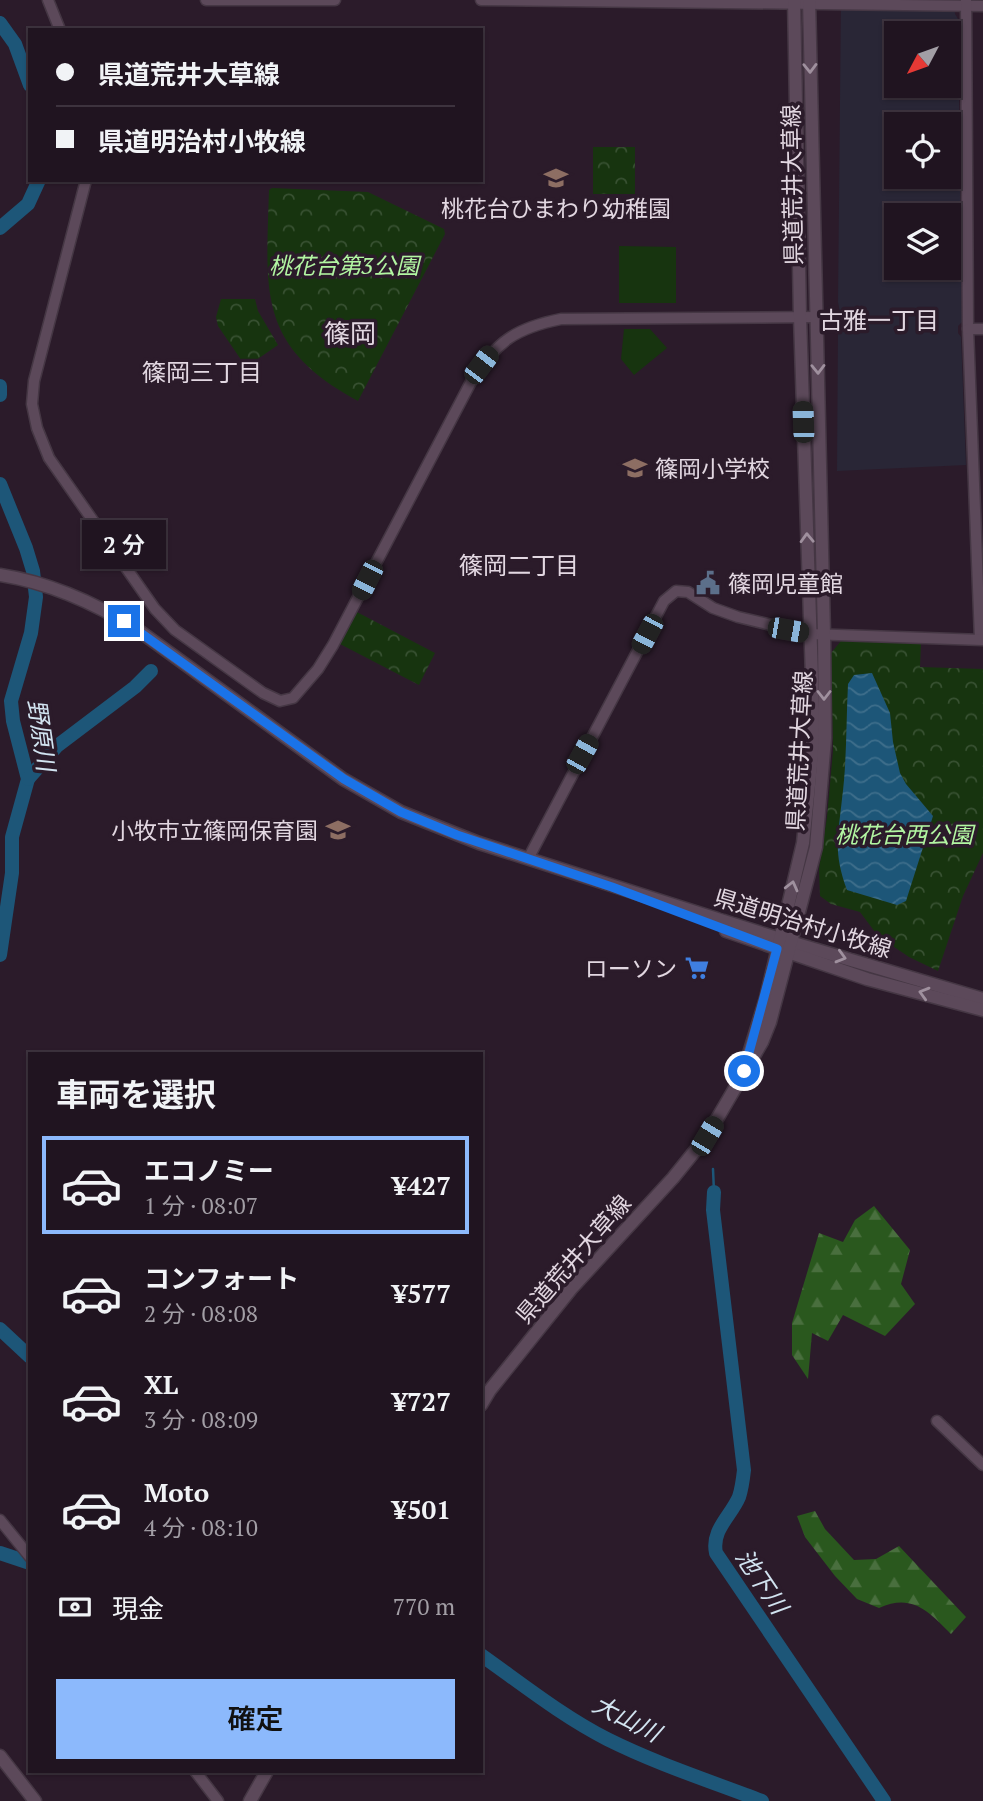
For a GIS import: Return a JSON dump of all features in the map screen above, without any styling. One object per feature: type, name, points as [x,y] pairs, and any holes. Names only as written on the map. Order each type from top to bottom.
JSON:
[{"type":"main road","name":"県道荒井大草線","points":[[483,1402],[571,1289],[677,1173],[707,1136],[762,1042],[770,1022],[803,843],[814,738],[800,317],[794,2]]},
{"type":"main road","name":"県道荒井大草線","points":[[784,946],[816,847],[824,738],[824,634],[809,2]]},
{"type":"main road","name":"県道明治村小牧線","points":[[0,575],[76,596],[109,612],[138,630],[310,757],[372,797],[434,826],[784,946],[867,979],[983,1010]]},
{"type":"main road","name":"県道明治村小牧線","points":[[784,946],[983,999]]},
{"type":"main road","points":[[0,1756],[35,1801]]},
{"type":"main road","points":[[250,1801],[267,1773]]},
{"type":"street","points":[[48,0],[59,28]]},
{"type":"street","points":[[206,0],[335,0]]},
{"type":"street","points":[[481,0],[966,3],[983,6]]},
{"type":"street","points":[[528,859],[664,601],[676,591],[688,592],[713,608],[738,617],[809,634],[981,639],[968,329],[966,3]]},
{"type":"street","points":[[85,182],[34,381],[32,404],[43,446],[164,620],[199,649],[263,693],[280,701],[293,698],[323,661],[472,380],[490,353],[511,336],[532,326],[561,319],[817,317]]},
{"type":"street","points":[[968,329],[983,329]]},
{"type":"street","points":[[937,1422],[983,1465]]},
{"type":"street","points":[[0,1520],[28,1555]]},
{"type":"street","points":[[197,1773],[218,1801]]},
{"type":"shaded area","points":[[841,0],[954,0],[958,21],[884,21],[884,98],[959,98],[959,112],[884,112],[884,189],[960,189],[960,203],[884,203],[884,280],[961,280],[961,246],[962,322],[958,326],[958,333],[961,337],[966,465],[837,471],[838,328],[842,324],[838,302]]},
{"type":"green space","points":[[593,147],[635,147],[635,194],[593,194]]},
{"type":"green space","name":"桃花台第3公園","points":[[269,190],[368,192],[444,229],[445,234],[358,401],[325,380],[301,359],[285,337],[274,314],[267,259]]},
{"type":"green space","points":[[619,246],[676,247],[676,303],[619,303]]},
{"type":"green space","points":[[221,299],[255,299],[258,311],[278,345],[246,367],[218,326],[216,317]]},
{"type":"green space","points":[[624,329],[650,329],[667,348],[634,375],[621,359]]},
{"type":"green space","points":[[355,611],[435,653],[419,685],[338,643]]},
{"type":"green space","name":"桃花台西公園","points":[[841,641],[921,643],[920,667],[983,669],[983,853],[963,896],[938,971],[909,957],[878,936],[860,912],[831,904],[820,896],[819,869],[833,751],[831,653]]},
{"type":"green space","points":[[874,1206],[910,1250],[901,1284],[915,1304],[885,1336],[843,1315],[828,1341],[812,1333],[808,1379],[792,1355],[792,1323],[819,1233],[843,1242],[855,1220]]},
{"type":"green space","points":[[815,1511],[825,1529],[854,1560],[876,1559],[899,1546],[966,1617],[951,1634],[919,1607],[901,1602],[879,1608],[857,1599],[805,1537],[797,1516]]},
{"type":"water","points":[[872,673],[890,713],[900,773],[933,816],[906,901],[897,905],[847,890],[838,855],[848,684],[854,675]]},
{"type":"waterway","name":"野原川","points":[[0,23],[15,44],[28,80]]},
{"type":"waterway","name":"野原川","points":[[0,228],[28,204],[38,182]]},
{"type":"waterway","name":"野原川","points":[[0,386],[0,395]]},
{"type":"waterway","name":"野原川","points":[[0,484],[26,548],[33,571],[36,597],[31,633],[11,701],[13,721],[28,779],[12,837],[12,873],[0,955]]},
{"type":"waterway","points":[[28,779],[57,746],[135,687],[151,671]]},
{"type":"waterway","points":[[713,1169],[714,1192]]},
{"type":"waterway","name":"池下川","points":[[714,1192],[713,1210],[744,1470],[739,1497],[716,1537],[716,1553],[884,1801]]},
{"type":"waterway","name":"大山川","points":[[0,1329],[28,1355]]},
{"type":"waterway","points":[[0,1553],[28,1562]]},
{"type":"waterway","name":"大山川","points":[[483,1656],[558,1710],[607,1739],[762,1801]]},
{"type":"place","name":"桃花台ひまわり幼稚園","points":[[556,178]]},
{"type":"place","name":"篠岡小学校","points":[[635,468]]},
{"type":"place","name":"篠岡児童館","points":[[708,583]]},
{"type":"place","name":"小牧市立篠岡保育園","points":[[338,830]]},
{"type":"place","name":"ローソン","points":[[697,968]]},
{"type":"district","name":"古雅一丁目","points":[[879,320]]},
{"type":"district","name":"篠岡","points":[[350,333]]},
{"type":"district","name":"篠岡三丁目","points":[[202,372]]},
{"type":"district","name":"篠岡二丁目","points":[[519,565]]},
{"type":"route","points":[[124,621],[310,757],[372,797],[401,812],[457,835],[612,887],[777,949],[766,998],[744,1071]]}]
